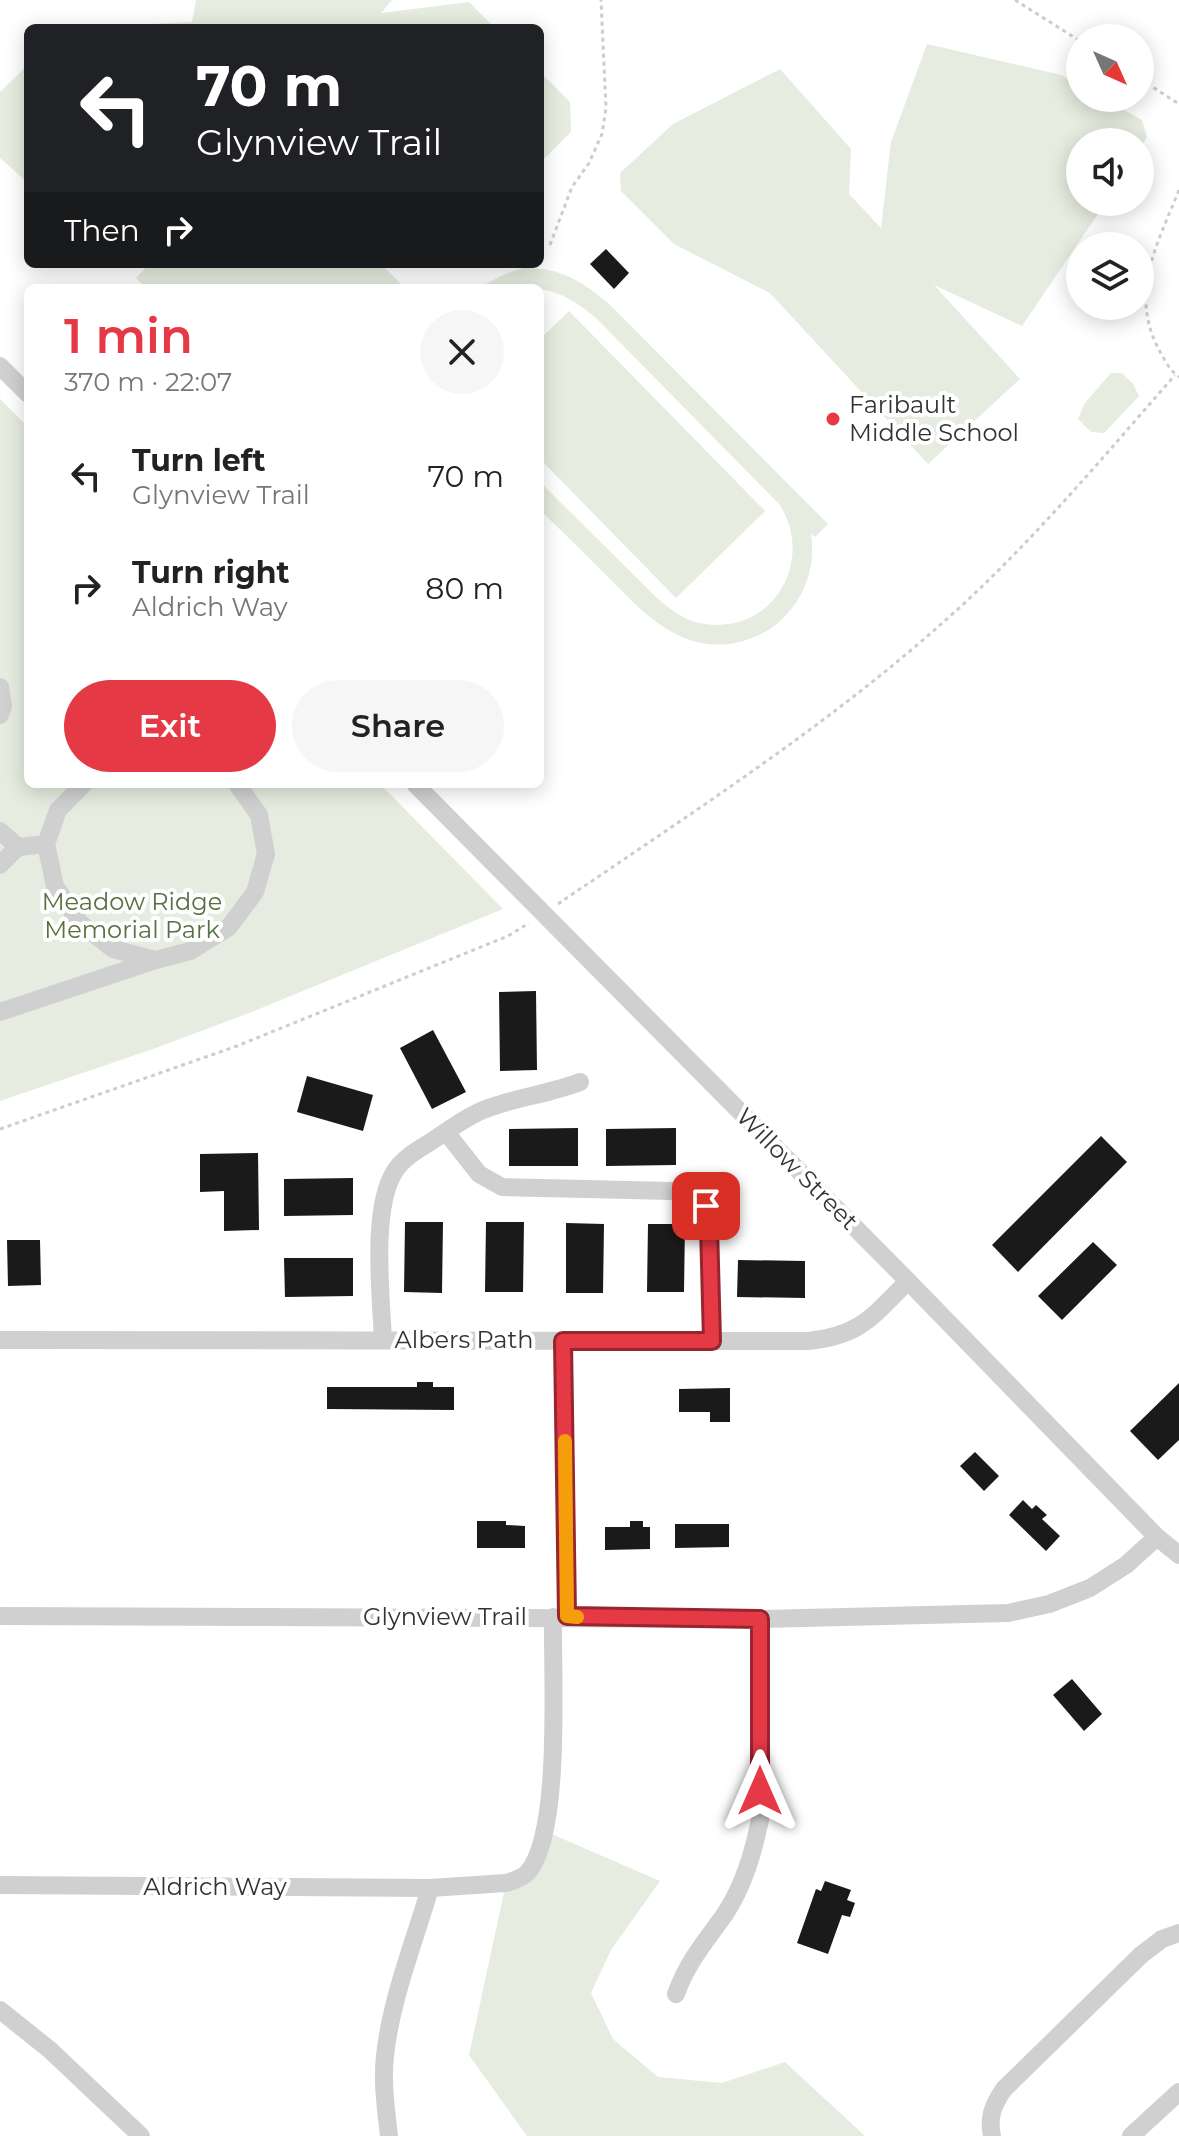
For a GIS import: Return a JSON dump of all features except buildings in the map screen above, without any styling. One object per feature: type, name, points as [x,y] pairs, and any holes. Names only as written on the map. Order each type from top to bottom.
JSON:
[{"type":"street","points":[[0,366],[24,390]]},
{"type":"street","points":[[0,687],[3,706],[0,715]]},
{"type":"street","points":[[80,788],[58,810],[46,844],[55,886],[80,923],[113,949],[156,960]]},
{"type":"street","points":[[0,1012],[190,951],[229,927],[255,892],[266,854],[259,815],[240,788]]},
{"type":"street","name":"Willow Street","points":[[419,788],[1157,1537],[1179,1555]]},
{"type":"street","points":[[0,831],[18,847]]},
{"type":"street","points":[[0,865],[18,847],[46,844]]},
{"type":"street","points":[[383,1340],[380,1251],[384,1195],[395,1171],[405,1159],[481,1110],[512,1099],[552,1093],[580,1082]]},
{"type":"street","points":[[446,1132],[479,1174],[502,1187],[672,1191],[698,1198],[706,1206],[709,1226],[712,1341]]},
{"type":"street","name":"Albers Path","points":[[0,1340],[808,1341],[847,1334],[865,1323],[908,1281]]},
{"type":"street","name":"Aldrich Way","points":[[0,1885],[430,1888],[506,1883],[528,1872],[547,1832],[551,1799],[560,1617],[563,1341]]},
{"type":"street","name":"Glynview Trail","points":[[0,1616],[760,1619],[1008,1613],[1049,1604],[1090,1588],[1126,1565],[1157,1537]]},
{"type":"street","points":[[676,1994],[695,1952],[725,1912],[741,1884],[753,1853],[760,1820],[760,1619]]},
{"type":"street","points":[[389,2136],[384,2057],[391,2022],[430,1888]]},
{"type":"street","points":[[992,2136],[989,2122],[995,2101],[1004,2089],[1141,1955],[1162,1939],[1179,1933]]},
{"type":"street","points":[[0,2010],[50,2050],[141,2136]]},
{"type":"street","points":[[1131,2136],[1179,2092]]},
{"type":"path","points":[[550,245],[572,187],[589,163],[602,134],[606,108],[601,0]]},
{"type":"path","points":[[1015,0],[1066,32]]},
{"type":"path","points":[[1154,88],[1179,104]]},
{"type":"path","points":[[0,1129],[251,1041],[508,936],[786,747],[948,618],[1021,545],[1177,376],[1163,358],[1151,333],[1145,291],[1151,262],[1179,190]]},
{"type":"green space","points":[[196,0],[392,0],[381,13],[469,2],[491,24],[150,24],[192,22]]},
{"type":"green space","points":[[927,44],[1061,75],[1066,78],[1066,112],[1128,112],[1142,120],[1144,128],[1066,128],[1066,216],[1097,216],[1086,232],[1066,232],[1066,261],[1022,326],[934,285],[1020,379],[928,464],[770,293],[674,244],[621,191],[620,173],[673,124],[780,69],[851,149],[849,194],[881,228],[891,142]]},
{"type":"green space","points":[[24,69],[24,179],[0,158],[0,92]]},
{"type":"green space","points":[[544,76],[570,102],[571,132],[544,159]]},
{"type":"green space","points":[[145,268],[385,268],[401,284],[142,284],[136,278]]},
{"type":"green space","points":[[524,268],[548,270],[589,288],[608,303],[828,524],[815,537],[811,533],[812,558],[807,582],[796,603],[774,626],[756,636],[729,644],[692,641],[675,634],[632,601],[544,514],[544,486],[657,598],[679,615],[698,623],[729,624],[750,618],[768,606],[790,570],[793,549],[790,527],[780,505],[580,305],[544,290],[544,284],[486,284]]},
{"type":"green space","points":[[569,311],[765,511],[676,598],[544,463],[544,335]]},
{"type":"green space","points":[[1111,373],[1122,373],[1139,396],[1104,433],[1091,432],[1078,419],[1085,403]]},
{"type":"green space","name":"Meadow Ridge Memorial Park","points":[[0,399],[24,423],[24,788],[384,788],[503,909],[249,1013],[0,1101]]},
{"type":"green space","points":[[547,1832],[660,1881],[611,1950],[591,1993],[613,2039],[658,2077],[722,2083],[785,2062],[865,2136],[527,2136],[469,2055],[506,1883],[518,1879]]},
{"type":"slow traffic","points":[[565,1441],[567,1616],[577,1617]]},
{"type":"place","name":"Faribault Middle School","points":[[833,419]]},
{"type":"route","points":[[706,1206],[712,1341],[563,1341],[567,1616],[760,1619],[760,1791]]}]
